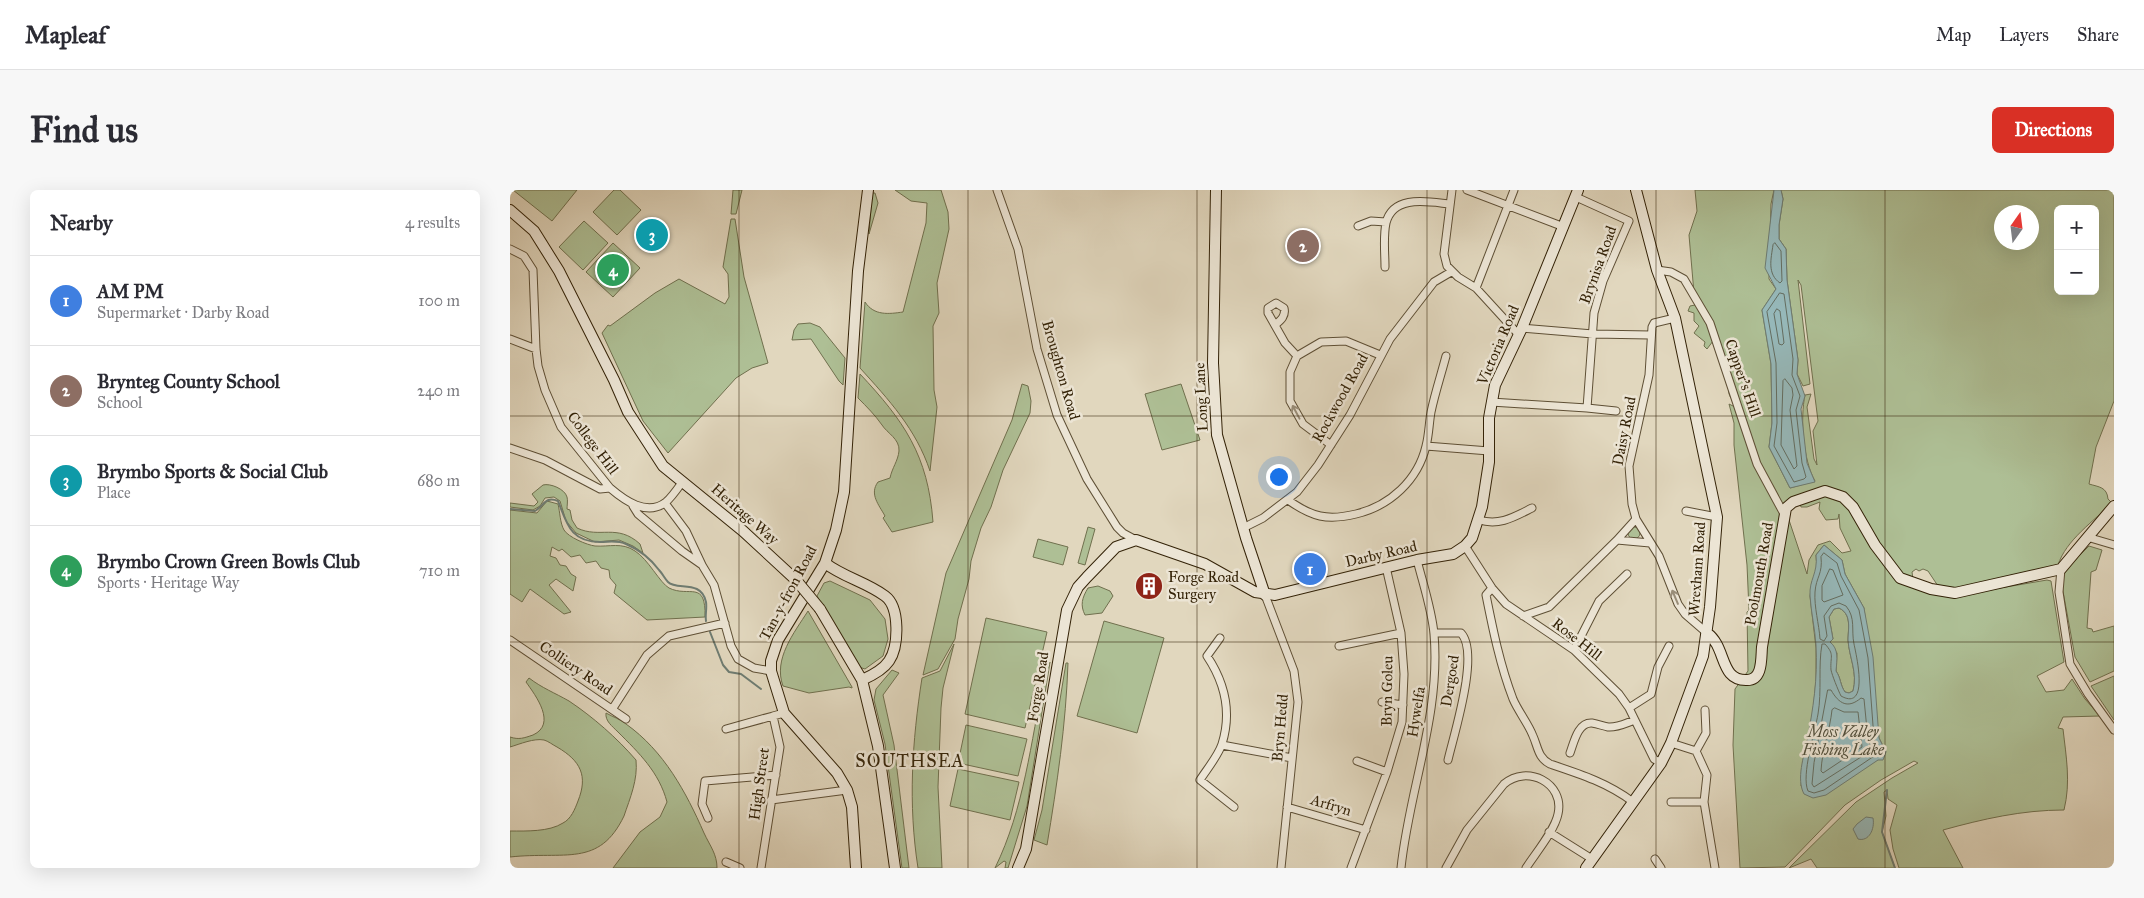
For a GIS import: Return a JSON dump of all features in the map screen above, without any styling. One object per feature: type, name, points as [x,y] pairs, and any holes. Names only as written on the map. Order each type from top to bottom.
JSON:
[{"type":"street","name":"Tan-y-fron Road","points":[[856,868],[852,808],[847,790],[837,773],[784,713],[771,671],[771,660],[778,640],[824,563],[836,530],[844,492],[858,271],[868,190]]},
{"type":"street","name":"Broughton Road","points":[[997,190],[1018,249],[1037,349],[1057,415],[1088,480],[1117,526],[1123,533],[1136,540]]},
{"type":"street","name":"Long Lane","points":[[1216,190],[1213,363],[1217,435],[1243,528],[1265,595]]},
{"type":"street","points":[[1452,190],[1444,254],[1447,266],[1451,272],[1476,288],[1520,332],[1650,336],[1654,323],[1675,318]]},
{"type":"street","points":[[1467,190],[1564,227]]},
{"type":"street","points":[[1476,288],[1514,190]]},
{"type":"street","name":"Wrexham Road","points":[[1589,864],[1661,763],[1670,743],[1703,656],[1716,541],[1717,517],[1675,318],[1657,270],[1636,190]]},
{"type":"street","name":"Victoria Road","points":[[1465,546],[1479,520],[1488,471],[1491,402],[1501,371],[1520,332],[1577,193]]},
{"type":"street","name":"Brynisa Road","points":[[1577,193],[1629,221],[1603,281],[1594,313],[1587,408]]},
{"type":"street","points":[[1385,266],[1386,222],[1398,206],[1417,201],[1450,204]]},
{"type":"street","name":"Heritage Way","points":[[510,210],[534,231],[559,271],[628,412],[662,466],[683,481],[762,548],[796,580],[820,610],[862,680],[878,746],[896,868]]},
{"type":"street","points":[[1358,226],[1371,221],[1386,222]]},
{"type":"street","name":"College Hill","points":[[510,249],[524,256],[533,270],[536,349],[544,390],[561,427],[610,488]]},
{"type":"street","name":"Capper's Hill","points":[[1657,270],[1671,272],[1684,279],[1710,323],[1757,464],[1784,514]]},
{"type":"street","name":"Rockwood Road","points":[[1243,528],[1264,518],[1297,492],[1350,415],[1380,355],[1397,328],[1434,282],[1451,272]]},
{"type":"street","points":[[1275,325],[1285,343],[1297,356]]},
{"type":"street","name":"Daisy Road","points":[[1650,336],[1649,375],[1629,466],[1632,504],[1636,519],[1659,556],[1681,608],[1707,633]]},
{"type":"street","points":[[510,339],[536,349]]},
{"type":"street","points":[[1331,445],[1303,424],[1290,401],[1290,372],[1297,356],[1321,342],[1346,341],[1380,355]]},
{"type":"street","points":[[1288,500],[1300,509],[1319,517],[1341,517],[1365,512],[1389,500],[1408,483],[1418,469],[1426,446],[1436,388],[1446,356]]},
{"type":"street","points":[[1491,402],[1616,411]]},
{"type":"street","points":[[1426,446],[1489,451]]},
{"type":"street","points":[[510,448],[545,460],[600,489],[610,488],[633,506],[638,514],[682,552],[702,565]]},
{"type":"street","points":[[633,506],[656,506],[665,503],[683,481]]},
{"type":"street","name":"Poolmouth Road","points":[[1707,633],[1716,640],[1727,670],[1740,679],[1752,680],[1756,676],[1760,667],[1786,508],[1793,502],[1825,491],[1844,497],[1853,507],[1875,545],[1900,578],[1932,589],[1955,593],[2061,570]]},
{"type":"street","points":[[665,503],[686,531],[714,585],[731,646],[738,658],[754,668],[771,671]]},
{"type":"street","points":[[2114,506],[2061,570],[2059,592],[2070,664],[2088,694],[2114,730]]},
{"type":"street","points":[[1479,520],[1490,523],[1504,521],[1532,508]]},
{"type":"street","points":[[1686,511],[1717,517]]},
{"type":"street","points":[[1522,616],[1548,607],[1636,519]]},
{"type":"street","points":[[1116,547],[1117,526]]},
{"type":"street","points":[[2087,537],[2114,545]]},
{"type":"street","name":"Darby Road","points":[[1136,540],[1205,564],[1248,590],[1265,595],[1282,594],[1386,567],[1452,554],[1465,546]]},
{"type":"street","name":"Forge Road","points":[[1018,868],[1026,848],[1067,610],[1078,587],[1116,547],[1136,540]]},
{"type":"street","points":[[1617,540],[1650,543]]},
{"type":"street","name":"Rose Hill","points":[[1465,546],[1492,588],[1506,604],[1574,650],[1619,694],[1629,708],[1654,759],[1661,763]]},
{"type":"street","name":"Hywelfa","points":[[1401,868],[1431,717],[1435,673],[1434,632],[1417,560]]},
{"type":"street","points":[[824,563],[887,598],[896,617],[895,648],[890,661],[875,674],[862,680]]},
{"type":"street","name":"Bryn Goleu","points":[[1351,868],[1399,736],[1403,705],[1404,674],[1401,633],[1386,567]]},
{"type":"street","points":[[1574,650],[1599,601],[1627,574]]},
{"type":"street","points":[[1492,588],[1486,595],[1495,642],[1514,700],[1533,736],[1543,761],[1611,787],[1634,802]]},
{"type":"street","name":"Bryn Hedd","points":[[1265,595],[1297,683],[1298,702],[1281,868]]},
{"type":"street","points":[[612,708],[647,655],[668,636],[725,623]]},
{"type":"street","name":"Dergoed","points":[[1434,632],[1461,633],[1466,638],[1469,649],[1466,681],[1448,760]]},
{"type":"street","points":[[1339,646],[1401,633]]},
{"type":"street","points":[[1220,638],[1208,656],[1220,679],[1227,703],[1226,722],[1222,745],[1200,780],[1234,807]]},
{"type":"street","name":"Colliery Road","points":[[510,640],[626,719]]},
{"type":"street","points":[[1629,708],[1650,694],[1658,667],[1669,646]]},
{"type":"street","points":[[1382,702],[1403,705]]},
{"type":"street","points":[[1696,751],[1706,733],[1705,710]]},
{"type":"street","points":[[726,728],[784,713]]},
{"type":"street","name":"High Street","points":[[761,868],[780,747],[773,716]]},
{"type":"street","points":[[1570,753],[1578,730],[1584,725],[1590,723],[1609,727],[1635,720]]},
{"type":"street","points":[[1670,743],[1696,751]]},
{"type":"street","points":[[1222,745],[1292,758]]},
{"type":"street","points":[[1696,751],[1706,775],[1704,802],[1715,868]]},
{"type":"street","points":[[1357,761],[1387,772]]},
{"type":"street","points":[[708,818],[702,804],[705,781],[776,775]]},
{"type":"street","points":[[1446,868],[1467,830],[1509,780],[1530,775],[1539,778],[1553,789],[1559,805],[1558,816],[1526,868]]},
{"type":"street","points":[[772,800],[847,790]]},
{"type":"street","points":[[1671,802],[1704,802]]},
{"type":"street","name":"Arfryn","points":[[1287,807],[1366,830]]},
{"type":"street","points":[[1549,832],[1589,864]]},
{"type":"street","points":[[1655,859],[1661,868]]},
{"type":"street","points":[[726,862],[740,868]]},
{"type":"green space","points":[[513,190],[577,190],[552,221]]},
{"type":"green space","points":[[614,190],[620,190],[641,210],[617,235],[593,212]]},
{"type":"green space","points":[[733,190],[742,190],[736,214],[731,214]]},
{"type":"green space","points":[[895,190],[941,190],[948,212],[949,229],[937,283],[939,313],[933,326],[934,390],[937,407],[930,471],[917,442],[901,416],[860,368],[865,302],[877,312],[903,312],[926,223],[927,203],[911,201]]},
{"type":"green space","points":[[1695,190],[1774,190],[1771,204],[1769,279],[1776,289],[1762,310],[1771,364],[1772,423],[1769,447],[1790,488],[1815,481],[1805,451],[1803,415],[1805,395],[1811,394],[1807,407],[1814,459],[1817,465],[1813,431],[1818,421],[1801,285],[1798,280],[1810,384],[1803,386],[1797,374],[1798,360],[1787,280],[1786,249],[1779,239],[1783,199],[1781,190],[2114,190],[2114,401],[2096,447],[2089,484],[2104,490],[2112,503],[2081,531],[2067,547],[2058,565],[1977,592],[2047,580],[2051,581],[2064,662],[2037,676],[2046,692],[2064,690],[2072,679],[2085,699],[2100,716],[2063,717],[2058,728],[2063,729],[2067,769],[2064,810],[2048,810],[2003,816],[1943,830],[1963,868],[1899,868],[1890,830],[1897,805],[1888,799],[1887,790],[1884,792],[1886,816],[1882,832],[1895,868],[1817,868],[1811,859],[1789,868],[1856,802],[1918,763],[1914,761],[1881,780],[1845,805],[1785,867],[1740,868],[1733,745],[1735,689],[1748,671],[1747,612],[1749,610],[1747,565],[1734,445],[1734,423],[1729,404],[1735,407],[1738,404],[1731,398],[1728,389],[1730,376],[1723,373],[1719,342],[1716,337],[1707,349],[1704,346],[1705,342],[1694,333],[1699,326],[1694,321],[1694,313],[1688,311],[1690,306],[1695,305],[1689,235],[1697,211]],"holes":[[[1797,497],[1801,507],[1807,507],[1820,502],[1819,509],[1826,520],[1838,519],[1839,514],[1840,528],[1851,551],[1842,553],[1830,541],[1818,545],[1809,560],[1807,574],[1785,508],[1788,499]],[[1824,545],[1842,560],[1845,574],[1864,608],[1879,738],[1886,752],[1878,760],[1801,786],[1803,761],[1813,713],[1816,679],[1816,648],[1810,596],[1817,568],[1816,555]],[[1916,569],[1928,571],[1938,586],[1913,579],[1912,572]]]},
{"type":"green space","points":[[872,193],[875,193],[878,203],[869,234]]},
{"type":"green space","points":[[731,219],[735,219],[744,277],[768,363],[752,368],[736,378],[668,453],[643,421],[602,333],[608,325],[610,326],[655,293],[679,279],[725,304],[729,297],[728,274],[723,267]]},
{"type":"green space","points":[[584,221],[608,243],[583,270],[559,247]]},
{"type":"green space","points":[[613,243],[640,268],[613,297],[586,272]]},
{"type":"green space","points":[[810,323],[820,327],[845,358],[843,385],[811,339],[792,340],[794,330],[798,324]]},
{"type":"green space","points":[[860,374],[889,408],[911,441],[926,477],[933,522],[892,532],[883,518],[885,516],[876,499],[875,486],[878,482],[890,478],[899,447],[871,411],[858,398]]},
{"type":"green space","points":[[1022,384],[1028,386],[1031,401],[1030,413],[1003,470],[991,507],[981,528],[971,561],[969,579],[958,619],[955,639],[938,669],[923,675],[946,573],[1012,420]]},
{"type":"green space","points":[[1181,384],[1200,440],[1162,450],[1145,394]]},
{"type":"green space","points":[[543,485],[557,487],[566,494],[567,509],[570,510],[572,520],[577,528],[585,531],[624,534],[640,544],[643,553],[619,540],[595,542],[576,533],[566,521],[560,501],[554,497],[545,498],[540,506],[533,510],[510,507],[510,503],[534,506],[538,502],[532,494]]},
{"type":"green space","points":[[547,501],[558,504],[564,530],[573,538],[595,546],[630,548],[645,559],[669,588],[676,591],[699,594],[703,598],[705,605],[705,617],[647,620],[614,593],[616,585],[610,578],[609,570],[601,568],[596,561],[586,563],[580,555],[571,557],[562,549],[559,551],[552,547],[550,556],[556,558],[560,565],[566,566],[571,574],[576,577],[573,591],[556,579],[549,585],[571,612],[564,614],[530,589],[522,602],[510,594],[510,510],[537,513]]},
{"type":"green space","points":[[1088,527],[1095,529],[1085,565],[1078,563]]},
{"type":"green space","points":[[1634,527],[1640,533],[1634,539],[1628,533]]},
{"type":"green space","points":[[1038,539],[1068,547],[1063,565],[1033,557]]},
{"type":"green space","points":[[2089,546],[2102,550],[2096,570],[2091,572],[2087,628],[2092,629],[2093,632],[2114,626],[2114,671],[2090,682],[2075,657],[2060,575]]},
{"type":"green space","points":[[830,581],[870,600],[885,619],[888,639],[883,656],[865,669],[859,667],[817,596],[824,583]]},
{"type":"green space","points":[[1098,586],[1110,591],[1113,596],[1102,613],[1085,615],[1082,605],[1084,595],[1088,588]]},
{"type":"green space","points":[[1839,608],[1847,616],[1848,640],[1854,671],[1853,691],[1849,693],[1843,689],[1836,671],[1837,653],[1829,642],[1833,639],[1829,617],[1834,609]]},
{"type":"green space","points":[[808,611],[852,688],[809,693],[783,686],[781,666],[786,647]]},
{"type":"green space","points":[[986,618],[1047,632],[1025,728],[965,714]]},
{"type":"green space","points":[[1104,621],[1164,638],[1137,733],[1077,716]]},
{"type":"green space","points":[[954,644],[943,688],[941,708],[938,787],[942,868],[918,868],[913,820],[912,773],[922,678],[940,671]]},
{"type":"green space","points":[[1050,662],[1027,806],[1008,868],[1005,868],[1006,862],[1004,861],[995,868],[1005,846],[1020,799],[1044,678]]},
{"type":"green space","points":[[1066,663],[1068,663],[1063,732],[1047,845],[1034,840],[1042,810]]},
{"type":"green space","points":[[892,670],[899,673],[883,695],[894,745],[909,868],[902,868],[885,744],[874,700],[876,689]]},
{"type":"green space","points":[[2114,676],[2114,720],[2091,686]]},
{"type":"green space","points":[[529,678],[569,701],[587,714],[613,736],[636,760],[635,782],[624,816],[614,832],[603,844],[591,850],[578,854],[510,857],[510,831],[551,828],[566,821],[576,807],[582,784],[582,777],[577,764],[565,752],[547,741],[536,740],[510,747],[510,737],[522,738],[533,735],[540,730],[543,724],[544,717],[539,702],[526,682]]},
{"type":"green space","points":[[606,713],[624,722],[640,735],[663,760],[690,802],[713,850],[717,868],[613,868],[640,832],[660,817],[667,802],[654,772],[641,755],[609,723]]},
{"type":"green space","points":[[966,725],[1027,739],[1018,776],[958,763]]},
{"type":"green space","points":[[958,769],[1019,782],[1010,820],[950,806]]},
{"type":"water","points":[[1774,190],[1781,190],[1783,199],[1779,239],[1786,249],[1787,280],[1798,360],[1797,374],[1805,396],[1801,409],[1807,463],[1815,482],[1790,488],[1769,447],[1772,423],[1771,364],[1762,310],[1776,289],[1765,268]]},
{"type":"water","name":"Moss Valley Fishing Lake","points":[[1824,545],[1842,560],[1845,574],[1864,608],[1873,657],[1879,738],[1886,752],[1883,760],[1878,760],[1826,795],[1813,798],[1804,794],[1801,775],[1816,681],[1816,645],[1810,596],[1816,567],[1816,555]],"holes":[[[1839,608],[1844,611],[1849,625],[1848,640],[1854,671],[1853,691],[1849,693],[1843,689],[1836,671],[1836,651],[1830,642],[1833,639],[1829,617],[1834,609]]]},
{"type":"water","points":[[1866,817],[1873,818],[1872,830],[1865,839],[1858,839],[1853,829]]},
{"type":"waterway","points":[[510,509],[535,511],[548,500],[558,501],[567,524],[582,539],[626,544],[648,558],[668,582],[677,586],[699,590],[706,602],[706,621]]},
{"type":"waterway","points":[[710,632],[723,665],[729,672],[741,674],[761,689]]},
{"type":"waterway","points":[[1887,790],[1882,832],[1895,868]]},
{"type":"place","name":"Brymbo Sports & Social Club","points":[[652,235]]},
{"type":"place","name":"Brynteg County School","points":[[1303,246]]},
{"type":"place","name":"Brymbo Crown Green Bowls Club","points":[[613,270]]},
{"type":"place","name":"AM PM","points":[[1310,569]]},
{"type":"place","name":"Forge Road Surgery","points":[[1149,586]]},
{"type":"district","name":"SOUTHSEA","points":[[910,761]]}]
